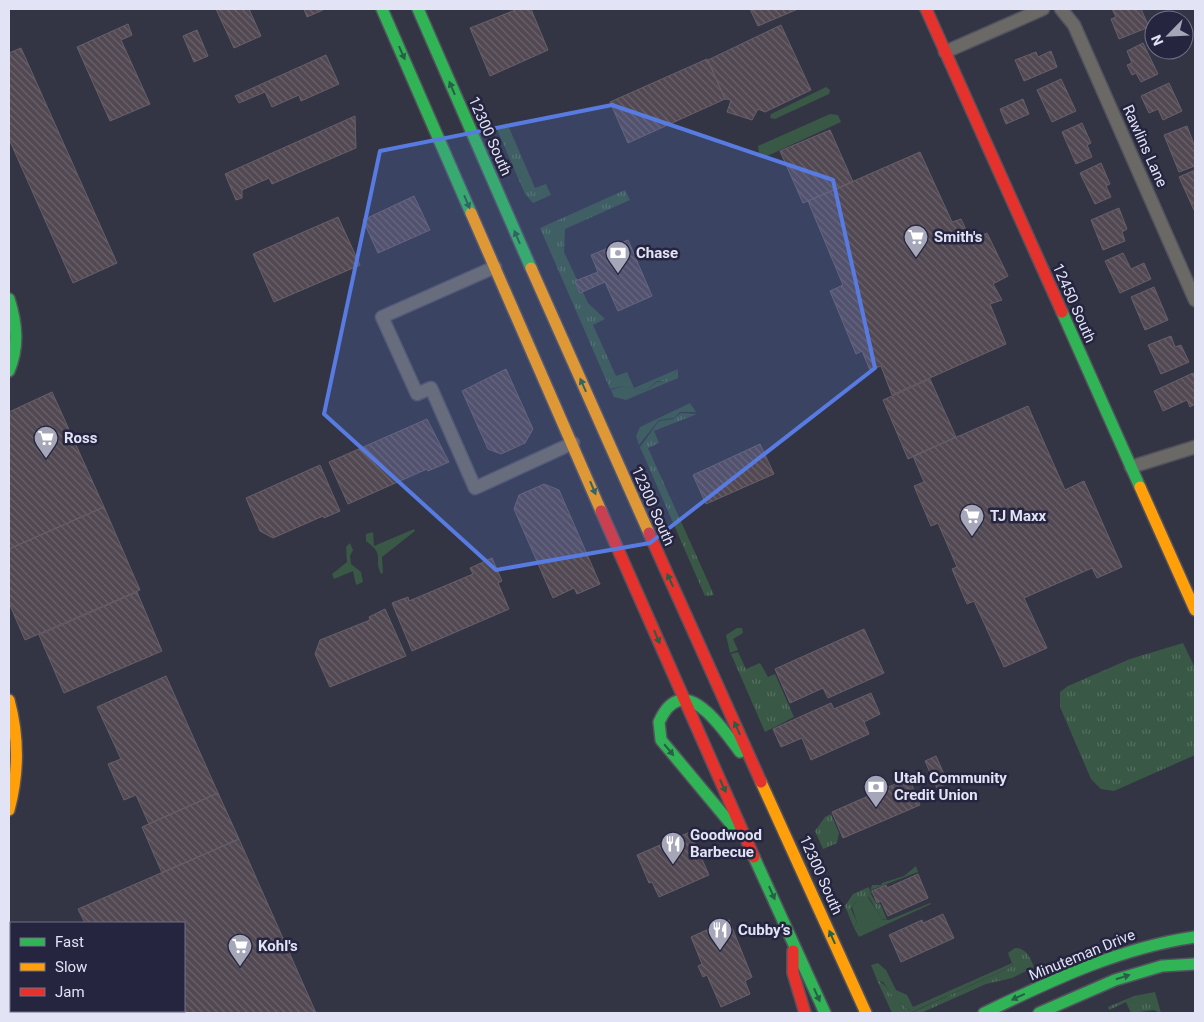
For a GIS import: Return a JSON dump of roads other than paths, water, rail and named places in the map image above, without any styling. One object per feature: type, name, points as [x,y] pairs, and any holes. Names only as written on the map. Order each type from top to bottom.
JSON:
[{"type":"main road","points":[[382,9],[573,443],[683,700],[825,1013]]},
{"type":"main road","name":"12300 South","points":[[418,9],[602,430],[866,1013]]},
{"type":"main road","name":"12450 South","points":[[926,9],[1195,610]]},
{"type":"main road","points":[[9,299],[15,354],[9,371]]},
{"type":"main road","points":[[9,700],[18,750],[16,784],[9,810]]},
{"type":"main road","points":[[752,849],[661,740],[657,731],[658,722],[669,707],[683,700],[694,700],[704,706],[757,772]]},
{"type":"main road","name":"Minuteman Drive","points":[[984,1013],[1113,955],[1154,942],[1195,937]]},
{"type":"main road","points":[[794,945],[791,960],[793,973],[805,1013]]},
{"type":"main road","points":[[1039,1013],[1115,980],[1162,966],[1195,964]]},
{"type":"street","points":[[945,52],[1043,9]]},
{"type":"street","name":"Rawlins Lane","points":[[1061,9],[1074,25],[1195,300]]},
{"type":"street","points":[[495,267],[382,317],[417,394],[431,388],[475,488],[573,443]]},
{"type":"street","points":[[1131,468],[1195,446]]},
{"type":"place","name":"Smith's","points":[[916,258]]},
{"type":"place","name":"Chase","points":[[618,274]]},
{"type":"place","name":"Ross","points":[[46,459]]},
{"type":"place","name":"TJ Maxx","points":[[972,537]]},
{"type":"place","name":"Utah Community Credit Union","points":[[876,808]]},
{"type":"place","name":"Goodwood Barbecue","points":[[673,865]]},
{"type":"place","name":"Cubby’s","points":[[720,951]]},
{"type":"place","name":"Kohl's","points":[[240,967]]}]
